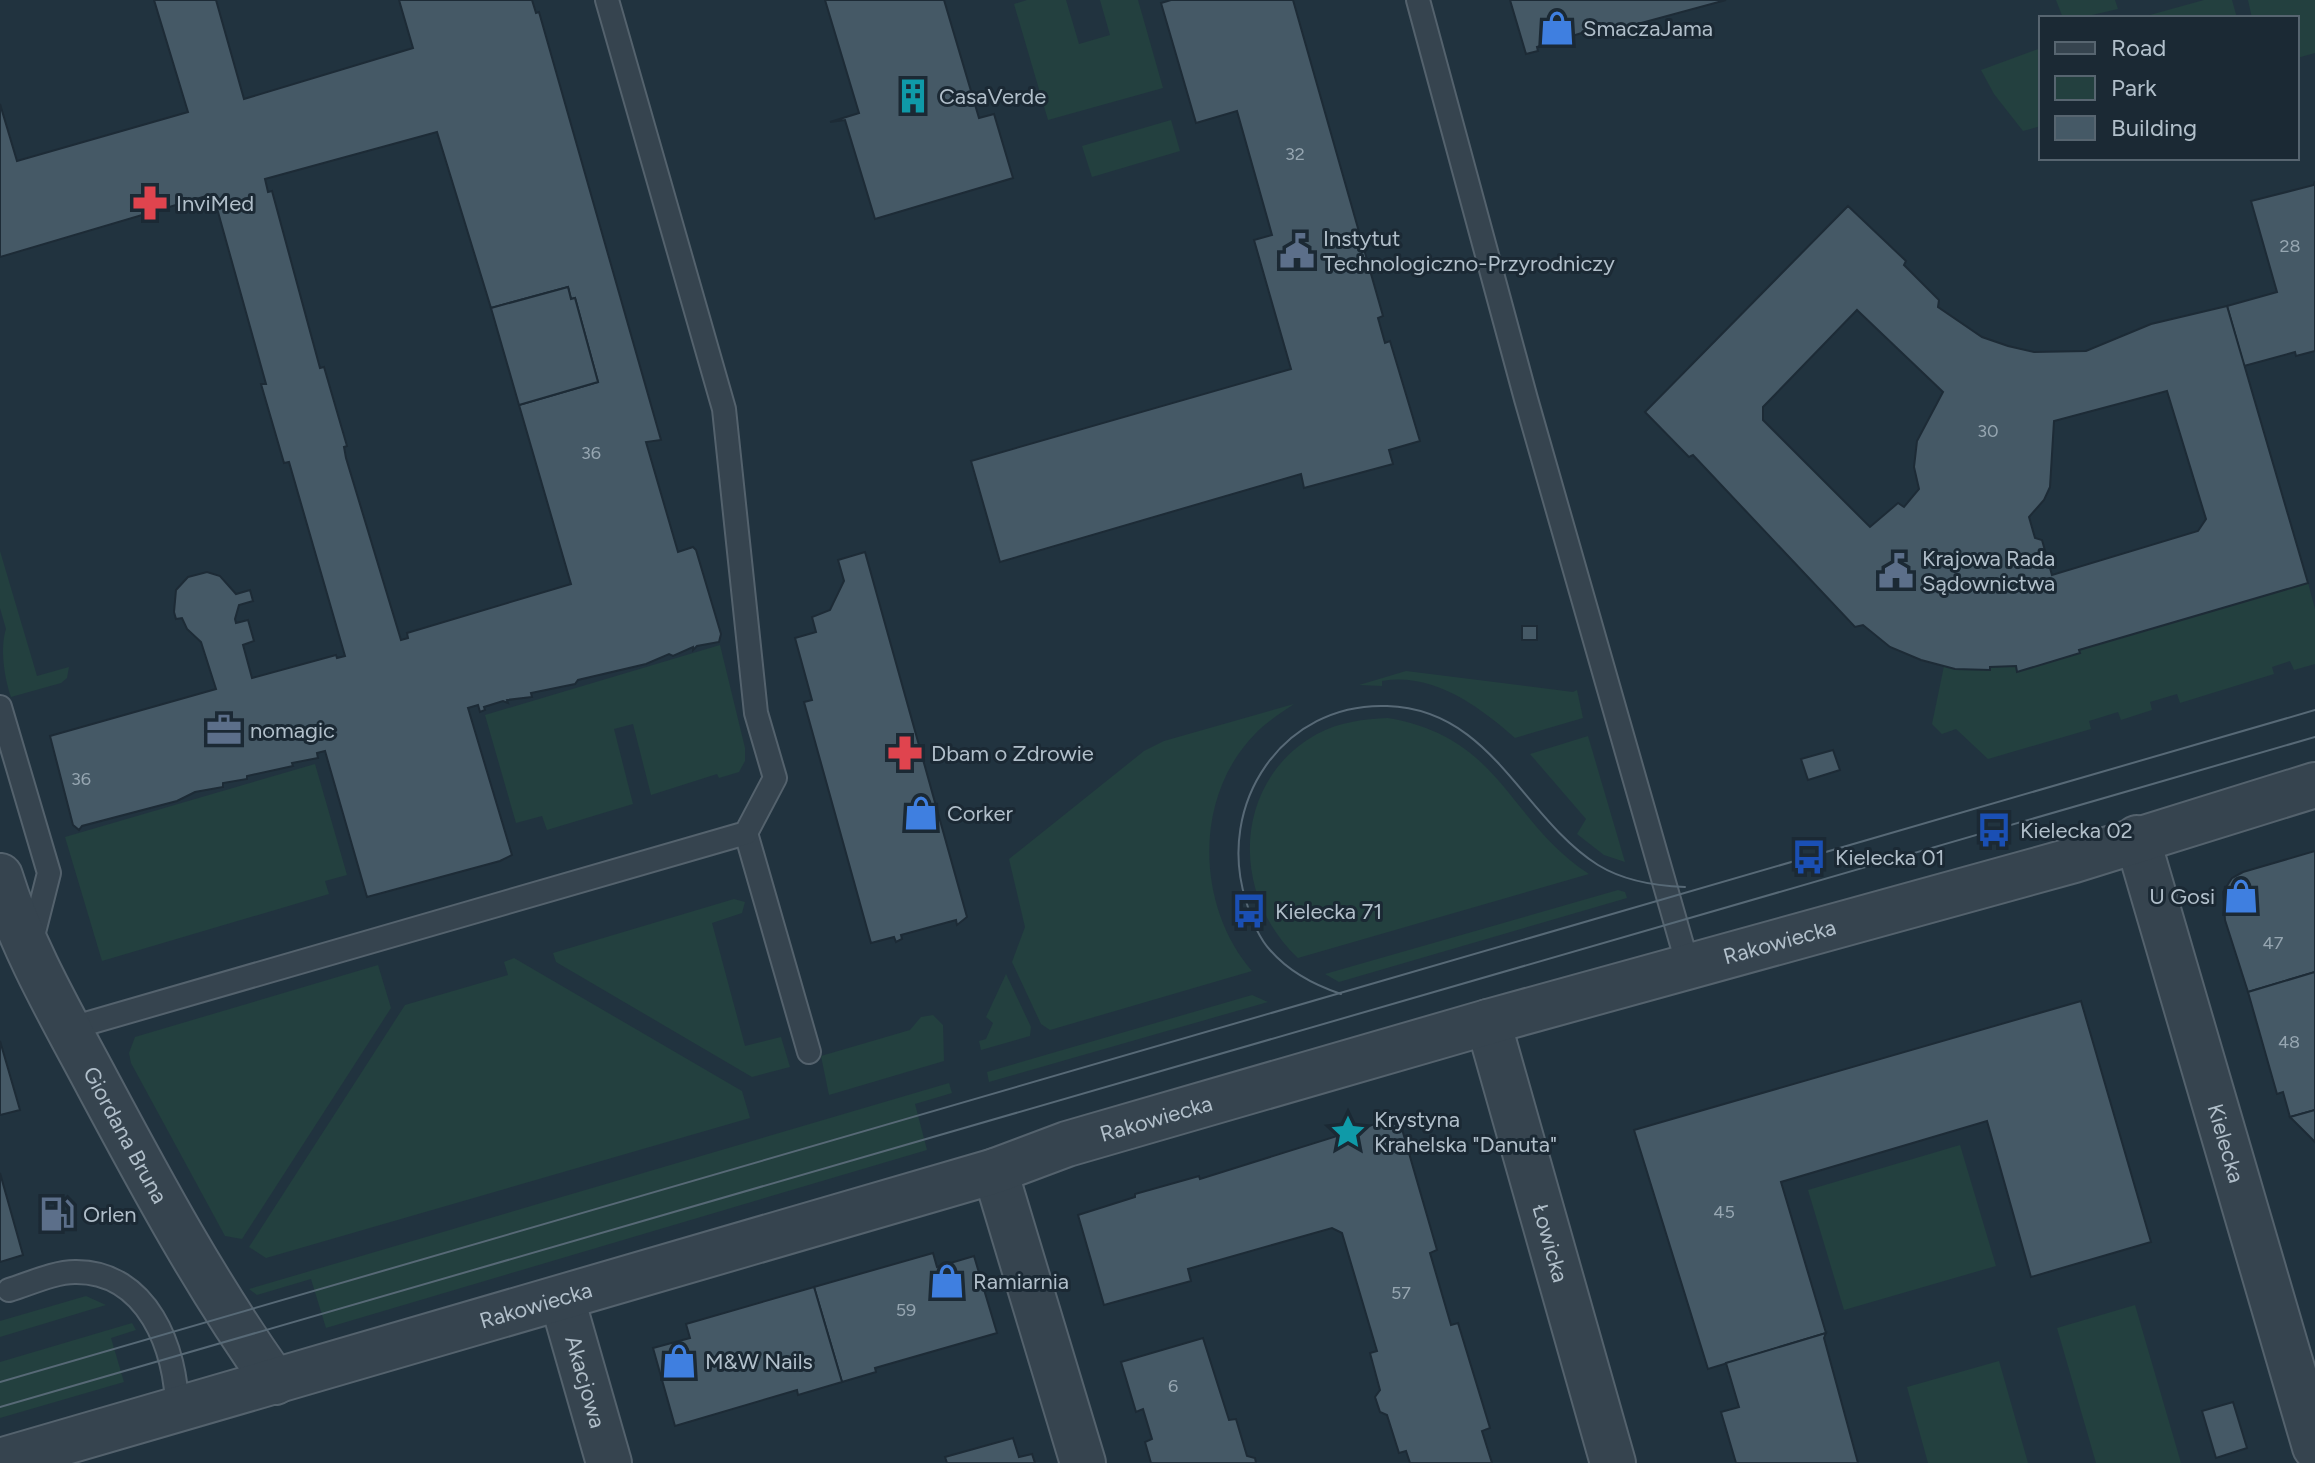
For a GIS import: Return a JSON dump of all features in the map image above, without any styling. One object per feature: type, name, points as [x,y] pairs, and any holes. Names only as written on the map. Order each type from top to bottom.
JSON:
[{"type":"street","name":"Rakowiecka","points":[[0,1461],[995,1171],[1067,1144],[1488,1022],[2074,860],[2315,785]]},
{"type":"street","name":"Kielecka","points":[[2137,838],[2315,1447]]},
{"type":"street","name":"Giordana Bruna","points":[[0,876],[68,1029],[201,1275],[275,1382]]},
{"type":"street","name":"Łowicka","points":[[1488,1022],[1613,1463]]},
{"type":"street","points":[[995,1171],[1083,1463]]},
{"type":"street","name":"Akacjowa","points":[[562,1299],[609,1463]]},
{"type":"lane","points":[[607,0],[724,409],[756,713],[775,778],[746,833],[809,1052]]},
{"type":"lane","points":[[1418,0],[1526,399],[1688,966]]},
{"type":"lane","points":[[0,707],[49,873],[30,949]]},
{"type":"lane","points":[[68,1029],[746,833]]},
{"type":"lane","points":[[9,1290],[71,1272],[99,1273],[121,1281],[146,1306],[162,1334],[177,1383],[177,1410]]},
{"type":"green space","points":[[1027,0],[1066,0],[1079,44],[1110,35],[1100,0],[1138,0],[1163,88],[1048,120],[1014,4]]},
{"type":"green space","points":[[2056,0],[2115,0],[2118,9],[2088,16],[2062,16]]},
{"type":"green space","points":[[2204,0],[2232,0],[2236,16],[2146,16]]},
{"type":"green space","points":[[2248,0],[2315,0],[2315,53],[2299,57],[2299,16],[2252,16]]},
{"type":"green space","points":[[2039,49],[2039,127],[2023,131],[1994,94],[1981,70]]},
{"type":"green space","points":[[1171,120],[1180,151],[1092,177],[1082,146]]},
{"type":"green space","points":[[0,551],[37,676],[69,667],[67,678],[61,683],[11,697],[4,662],[6,629],[0,608]]},
{"type":"green space","points":[[2308,583],[2315,609],[2315,664],[2294,670],[2290,661],[2272,667],[2274,674],[2180,703],[2177,694],[2150,702],[2152,710],[2121,720],[2118,712],[2089,721],[2091,729],[1988,759],[1956,729],[1942,734],[1932,724],[1944,666],[1990,670],[1990,667],[2016,666],[2017,672],[2079,650]]},
{"type":"green space","points":[[720,645],[745,748],[745,761],[739,772],[719,778],[717,774],[651,795],[633,724],[614,729],[633,804],[547,830],[542,816],[516,823],[485,715]]},
{"type":"green space","points":[[1406,671],[1573,692],[1577,690],[1583,718],[1515,738],[1471,704],[1437,687],[1401,680],[1382,681],[1382,686],[1359,685]]},
{"type":"green space","points":[[1294,704],[1259,730],[1235,760],[1220,788],[1212,820],[1209,852],[1212,884],[1220,915],[1234,945],[1252,971],[1050,1030],[1041,1024],[1012,962],[1025,927],[1009,859],[1144,751],[1164,741]]},
{"type":"green space","points":[[1388,718],[1426,728],[1456,743],[1480,762],[1561,852],[1589,874],[1298,958],[1276,932],[1260,903],[1252,872],[1250,840],[1256,809],[1269,780],[1289,755],[1317,734],[1352,722]]},
{"type":"green space","points":[[1588,736],[1625,862],[1604,855],[1577,834],[1586,819],[1530,754]]},
{"type":"green space","points":[[315,764],[347,875],[325,881],[329,894],[102,961],[65,837]]},
{"type":"green space","points":[[1618,890],[1625,892],[1627,898],[1339,982],[1325,974]]},
{"type":"green space","points":[[734,899],[745,902],[742,913],[712,923],[745,1046],[781,1037],[790,1067],[752,1077],[556,962],[553,953]]},
{"type":"green space","points":[[514,958],[742,1091],[750,1118],[266,1258],[249,1247],[405,1005],[508,975],[504,962]]},
{"type":"green space","points":[[378,965],[391,1008],[242,1239],[225,1236],[131,1063],[129,1053],[135,1037]]},
{"type":"green space","points":[[1006,974],[1031,1027],[1030,1036],[981,1050],[979,1041],[986,1039],[993,1023],[986,1017]]},
{"type":"green space","points":[[1252,995],[1268,1002],[989,1082],[987,1072]]},
{"type":"green space","points":[[933,1015],[943,1025],[944,1061],[829,1095],[821,1056],[910,1030],[921,1017]]},
{"type":"green space","points":[[949,1083],[952,1093],[915,1104],[927,1150],[326,1328],[311,1279],[257,1295],[249,1289]]},
{"type":"green space","points":[[1960,1145],[1996,1266],[1844,1310],[1808,1190]]},
{"type":"green space","points":[[86,1296],[106,1305],[0,1337],[0,1321]]},
{"type":"green space","points":[[2135,1305],[2181,1463],[2096,1463],[2057,1328]]},
{"type":"green space","points":[[132,1323],[136,1330],[111,1338],[124,1382],[0,1418],[0,1362]]},
{"type":"green space","points":[[1999,1361],[2028,1463],[1928,1463],[1907,1387]]},
{"type":"building","points":[[154,0],[216,0],[244,99],[413,48],[399,0],[532,0],[536,13],[539,12],[661,440],[646,442],[678,552],[693,547],[696,550],[721,634],[719,642],[697,646],[693,650],[693,647],[673,656],[669,654],[646,664],[531,693],[532,697],[507,700],[508,703],[503,701],[484,707],[485,710],[480,712],[478,705],[468,708],[512,855],[500,861],[367,897],[325,751],[317,753],[318,758],[223,783],[223,787],[195,792],[177,801],[82,826],[79,830],[73,825],[50,736],[216,689],[201,642],[187,629],[182,618],[176,619],[174,612],[176,590],[188,577],[207,572],[220,576],[236,594],[250,590],[253,601],[239,605],[235,619],[236,623],[248,620],[254,641],[243,645],[252,678],[336,655],[337,658],[345,656],[289,462],[284,463],[261,384],[266,384],[213,194],[0,257],[0,104],[17,161],[188,112]],"holes":[[[437,132],[491,308],[568,287],[571,299],[575,298],[598,382],[519,405],[571,584],[407,633],[408,638],[401,640],[346,458],[344,447],[347,446],[324,367],[320,368],[272,191],[268,192],[265,179]]]},
{"type":"building","name":"CasaVerde","points":[[825,0],[944,0],[979,118],[994,114],[1013,178],[875,219],[845,120],[830,122],[859,113]]},
{"type":"building","points":[[1171,0],[1293,0],[1383,316],[1378,318],[1385,343],[1390,341],[1420,441],[1389,450],[1393,464],[1304,488],[1301,474],[1000,562],[971,461],[1291,369],[1254,240],[1272,235],[1237,111],[1196,123],[1161,3]]},
{"type":"building","name":"SmaczaJama","points":[[1510,0],[1726,0],[1608,32],[1607,25],[1537,47],[1538,51],[1526,54]]},
{"type":"building","points":[[2315,181],[2315,351],[2296,356],[2295,352],[2244,366],[2227,306],[2277,292],[2251,201],[2314,185]]},
{"type":"building","points":[[1848,206],[1906,261],[1904,265],[1939,300],[1938,307],[1982,337],[2008,346],[2034,352],[2086,351],[2151,324],[2227,306],[2308,583],[2079,650],[2080,653],[2017,672],[2016,666],[1990,667],[1990,670],[1955,669],[1890,647],[1863,625],[1855,627],[1693,455],[1689,457],[1645,412]],"holes":[[[1857,310],[1943,392],[1917,441],[1914,467],[1919,489],[1904,507],[1898,503],[1870,527],[1763,420],[1763,407]],[[2167,391],[2206,519],[2198,531],[2052,575],[2042,540],[2035,538],[2029,517],[2044,500],[2050,487],[2054,421]]]},
{"type":"building","points":[[568,287],[571,299],[575,298],[598,382],[519,405],[491,308]]},
{"type":"building","points":[[865,552],[967,917],[957,925],[956,920],[901,935],[902,939],[896,942],[894,937],[871,943],[804,702],[812,700],[795,638],[816,632],[812,617],[830,610],[844,581],[838,560]]},
{"type":"building","points":[[1522,626],[1537,626],[1537,640],[1522,640]]},
{"type":"building","points":[[1833,750],[1840,770],[1808,780],[1801,759]]},
{"type":"building","points":[[2315,851],[2315,972],[2248,992],[2225,920],[2223,892],[2232,878],[2243,872]]},
{"type":"building","points":[[2315,972],[2315,1110],[2290,1117],[2283,1092],[2277,1094],[2248,992]]},
{"type":"building","points":[[2081,1001],[2151,1242],[2031,1277],[1987,1121],[1781,1182],[1826,1333],[1708,1369],[1634,1130]]},
{"type":"building","points":[[0,1041],[20,1110],[0,1115]]},
{"type":"building","points":[[2315,1110],[2315,1142],[2290,1117]]},
{"type":"building","points":[[1388,1120],[1402,1129],[1437,1250],[1430,1253],[1451,1325],[1458,1323],[1490,1428],[1482,1431],[1492,1463],[1410,1463],[1406,1451],[1399,1453],[1387,1415],[1380,1412],[1375,1397],[1380,1390],[1370,1353],[1377,1351],[1342,1233],[1332,1228],[1188,1269],[1191,1281],[1104,1305],[1078,1215],[1135,1197],[1135,1194],[1199,1176],[1200,1179]]},
{"type":"building","points":[[0,1173],[23,1255],[0,1262]]},
{"type":"building","points":[[933,1253],[937,1267],[974,1256],[997,1333],[875,1368],[876,1372],[842,1382],[814,1287]]},
{"type":"building","points":[[814,1287],[842,1382],[798,1395],[797,1390],[675,1426],[653,1348],[690,1338],[686,1324]]},
{"type":"building","points":[[1826,1333],[1824,1338],[1858,1463],[1736,1463],[1721,1412],[1739,1407],[1726,1363]]},
{"type":"building","points":[[1203,1338],[1229,1420],[1236,1419],[1247,1456],[1255,1458],[1256,1463],[1151,1463],[1145,1442],[1152,1439],[1143,1409],[1136,1412],[1121,1362]]},
{"type":"building","points":[[2233,1402],[2247,1448],[2216,1458],[2202,1411]]},
{"type":"building","points":[[1013,1438],[1019,1457],[1032,1454],[1035,1463],[947,1463],[945,1457]]},
{"type":"tram line","points":[[1341,994],[1294,971],[1266,945],[1248,907],[1239,865],[1240,829],[1250,796],[1266,766],[1289,740],[1317,721],[1350,709],[1387,706],[1423,712],[1453,725],[1480,745],[1547,820],[1598,865],[1640,882],[1685,887]]},
{"type":"tram line","points":[[0,1382],[2315,710]]},
{"type":"tram line","points":[[0,1407],[2315,737]]},
{"type":"place","name":"SmaczaJama","points":[[1557,28]]},
{"type":"place","name":"CasaVerde","points":[[913,96]]},
{"type":"place","name":"InviMed","points":[[150,203]]},
{"type":"place","name":"Instytut Technologiczno-Przyrodniczy","points":[[1297,251]]},
{"type":"place","name":"Krajowa Rada Sądownictwa","points":[[1896,571]]},
{"type":"place","name":"nomagic","points":[[224,730]]},
{"type":"place","name":"Dbam o Zdrowie","points":[[905,753]]},
{"type":"place","name":"Corker","points":[[921,813]]},
{"type":"place","name":"Kielecka 02","points":[[1994,830]]},
{"type":"place","name":"Kielecka 01","points":[[1809,857]]},
{"type":"place","name":"U Gosi","points":[[2241,896]]},
{"type":"place","name":"Kielecka 71","points":[[1249,911]]},
{"type":"place","name":"Krystyna Krahelska \"Danuta\"","points":[[1348,1132]]},
{"type":"place","name":"Orlen","points":[[57,1214]]},
{"type":"place","name":"Ramiarnia","points":[[947,1281]]},
{"type":"place","name":"M&W Nails","points":[[679,1361]]}]
